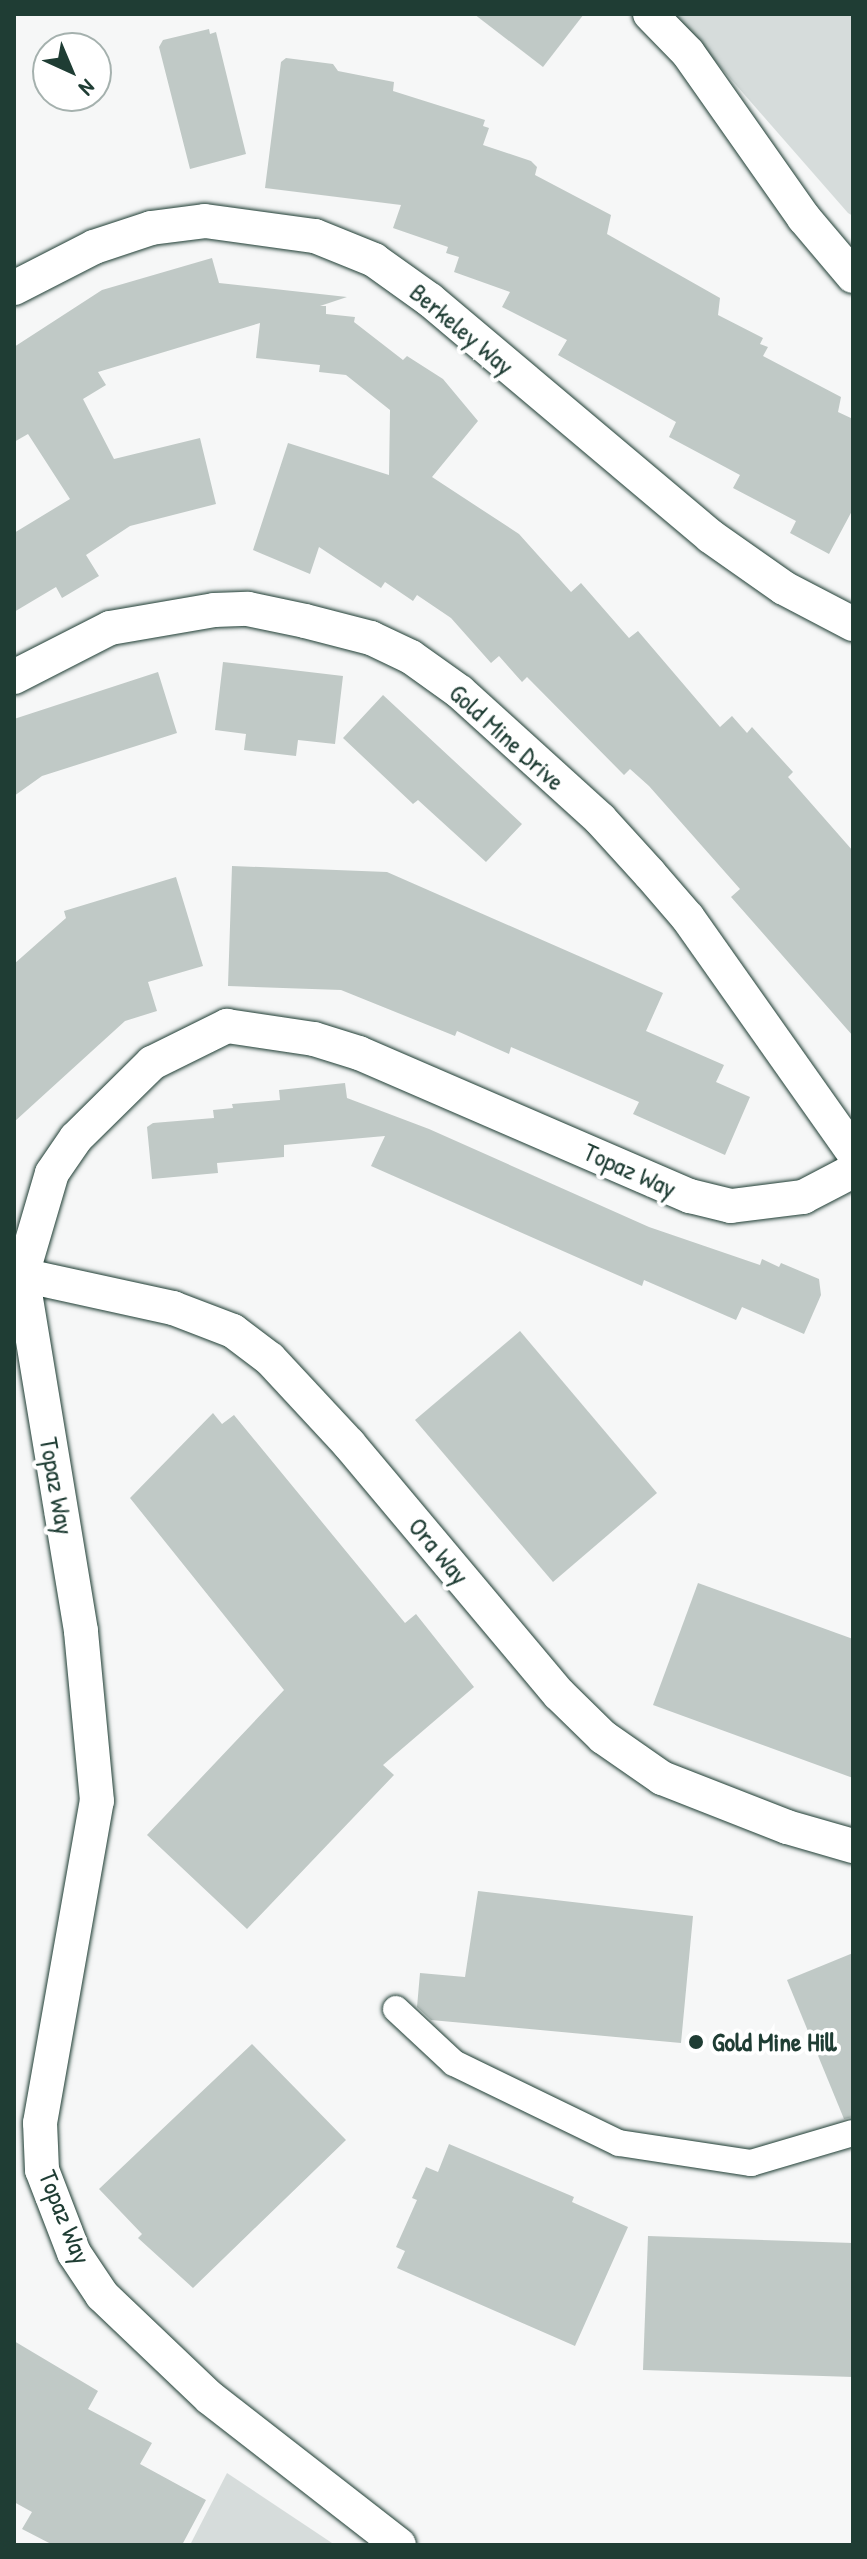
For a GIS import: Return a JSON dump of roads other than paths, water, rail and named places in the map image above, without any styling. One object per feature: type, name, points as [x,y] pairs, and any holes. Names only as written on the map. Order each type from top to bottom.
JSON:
[{"type":"street","points":[[650,14],[688,53],[804,218],[853,276]]},
{"type":"street","name":"Berkeley Way","points":[[14,288],[94,247],[151,228],[205,221],[315,236],[374,260],[430,300],[710,536],[784,588],[853,624]]},
{"type":"street","name":"Gold Mine Drive","points":[[14,677],[110,628],[214,610],[248,609],[305,621],[371,638],[411,657],[460,692],[600,819],[650,874],[688,918],[853,1152]]},
{"type":"street","name":"Topaz Way","points":[[399,2545],[210,2398],[102,2295],[74,2253],[42,2170],[40,2123],[97,1801],[81,1631],[22,1275],[52,1173],[76,1138],[152,1063],[227,1026],[314,1039],[359,1053],[690,1196],[731,1206],[803,1197],[853,1171]]},
{"type":"street","name":"Ora Way","points":[[22,1275],[173,1308],[233,1331],[270,1359],[349,1444],[559,1694],[603,1737],[662,1778],[787,1827],[853,1846]]},
{"type":"street","points":[[396,2009],[454,2063],[619,2143],[751,2163],[853,2133]]},
{"type":"place","name":"Gold Mine Hill","points":[[696,2042]]}]
